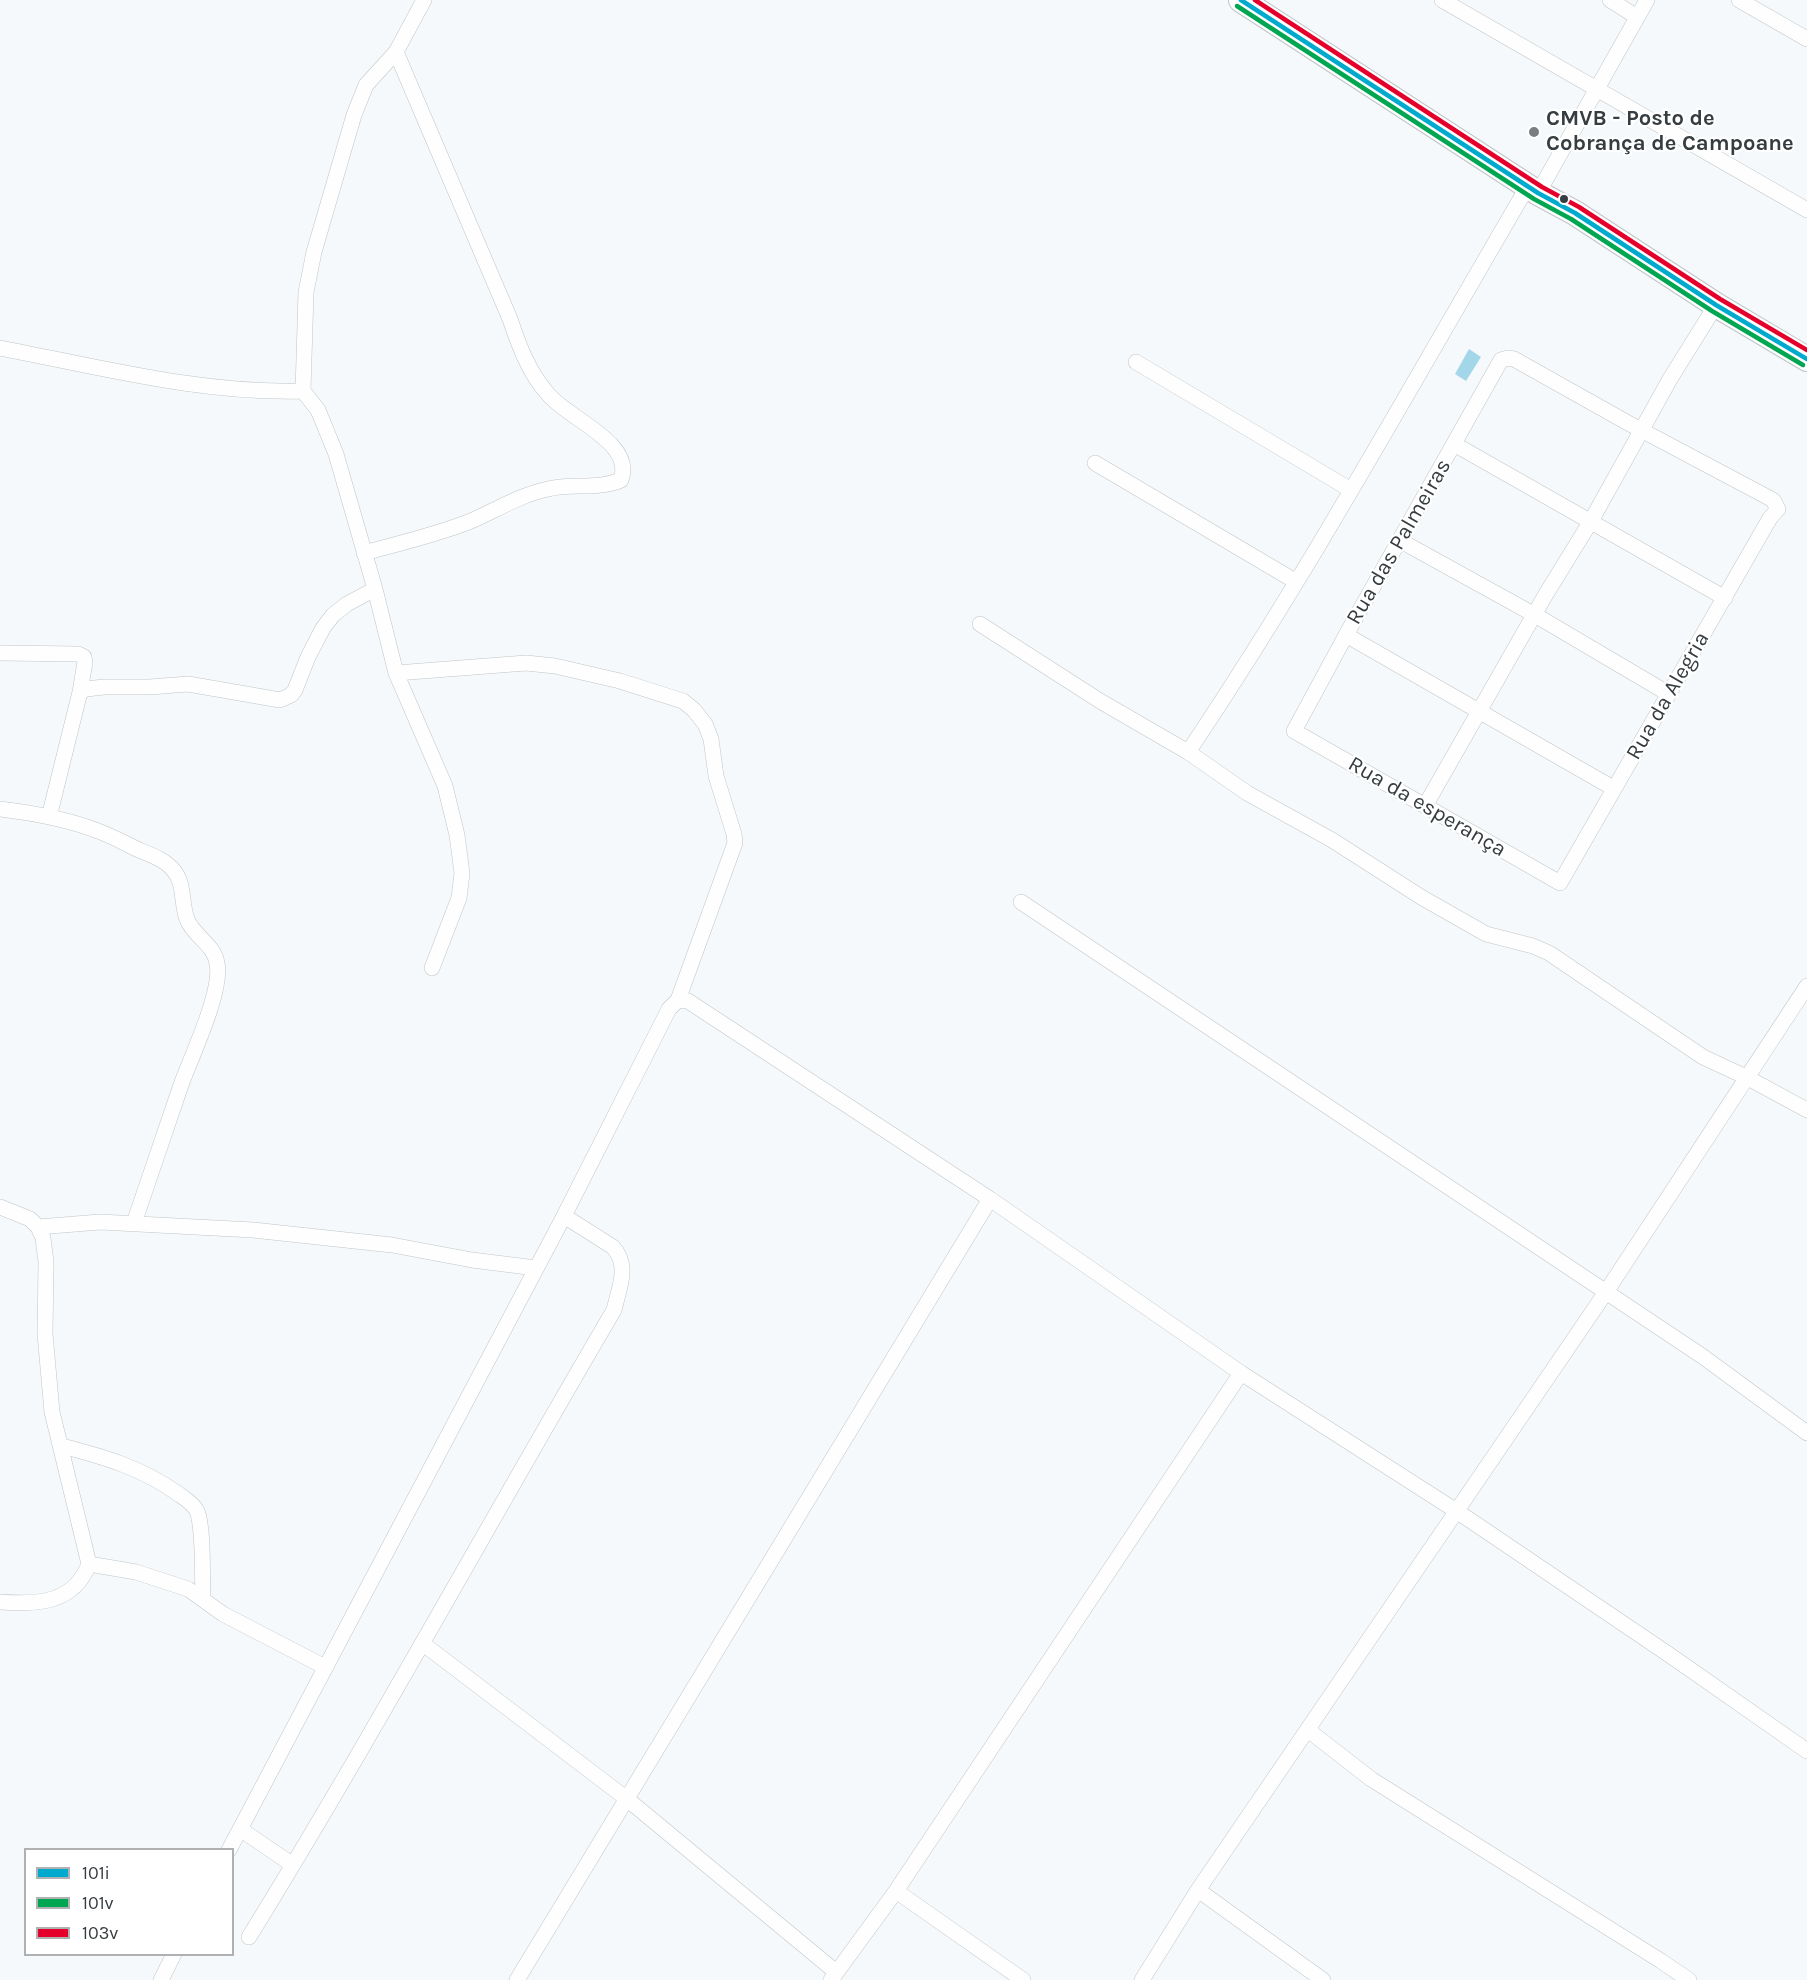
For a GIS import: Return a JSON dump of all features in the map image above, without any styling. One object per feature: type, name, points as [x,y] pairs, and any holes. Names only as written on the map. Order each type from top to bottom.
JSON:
[{"type":"main road","points":[[1241,0],[1533,189],[1807,359]]},
{"type":"street","points":[[424,0],[396,52],[366,86],[354,115],[314,252],[306,292],[303,391],[318,410],[336,454],[375,589],[396,673],[445,786],[457,836],[462,873],[459,898],[432,968]]},
{"type":"street","points":[[1442,0],[1807,210]]},
{"type":"street","points":[[1610,0],[1637,17]]},
{"type":"street","points":[[1188,752],[1240,674],[1533,189],[1598,89],[1647,0]]},
{"type":"street","points":[[1739,0],[1807,39]]},
{"type":"street","points":[[364,553],[436,534],[512,501],[549,488],[614,483],[621,480],[624,471],[621,456],[605,438],[548,396],[520,350],[510,320],[396,52]]},
{"type":"street","points":[[1425,806],[1591,521],[1640,429],[1716,304]]},
{"type":"street","points":[[0,348],[198,386],[270,392],[303,391]]},
{"type":"street","name":"Rua das Palmeiras","points":[[1294,731],[1501,360],[1515,359],[1640,429]]},
{"type":"street","points":[[1136,362],[1352,489]]},
{"type":"street","name":"Rua da Alegria","points":[[1560,883],[1770,518],[1778,509],[1773,500],[1640,429]]},
{"type":"street","points":[[1454,444],[1725,598]]},
{"type":"street","points":[[1095,463],[1295,581]]},
{"type":"street","points":[[1399,540],[1535,615],[1669,694]]},
{"type":"street","points":[[80,692],[104,687],[188,684],[280,700],[286,698],[295,690],[308,657],[323,628],[333,615],[347,604],[375,589]]},
{"type":"street","points":[[980,624],[1100,701],[1188,752],[1247,793],[1332,840],[1421,897],[1486,934],[1533,946],[1549,953],[1703,1057],[1807,1110]]},
{"type":"street","points":[[1346,635],[1613,788]]},
{"type":"street","points":[[0,653],[78,654],[84,657],[80,692],[49,817]]},
{"type":"street","points":[[230,1848],[564,1215],[669,1009],[678,1000],[735,843],[716,777],[711,739],[705,724],[683,701],[620,681],[555,666],[526,663],[396,673]]},
{"type":"street","name":"Rua da esperança","points":[[1294,731],[1560,883]]},
{"type":"street","points":[[0,808],[49,817],[98,831],[160,859],[174,870],[181,887],[187,920],[191,927],[209,945],[215,955],[218,966],[208,1015],[134,1223]]},
{"type":"street","points":[[1021,902],[1702,1356],[1807,1433]]},
{"type":"street","points":[[1142,1980],[1198,1890],[1458,1512],[1807,986]]},
{"type":"street","points":[[678,1000],[688,1001],[990,1199],[1241,1373],[1458,1512],[1807,1751]]},
{"type":"street","points":[[517,1980],[990,1199]]},
{"type":"street","points":[[0,1207],[22,1215],[38,1227],[43,1238],[46,1262],[45,1334],[52,1412],[89,1564],[79,1584],[68,1593],[33,1602],[0,1602]]},
{"type":"street","points":[[249,1936],[293,1865],[614,1310],[623,1268],[619,1253],[564,1215]]},
{"type":"street","points":[[38,1227],[100,1222],[253,1230],[348,1240],[536,1268]]},
{"type":"street","points":[[422,1643],[627,1800],[833,1976],[896,1891],[1241,1373]]},
{"type":"street","points":[[62,1446],[143,1471],[195,1508],[200,1523],[203,1599]]},
{"type":"street","points":[[89,1564],[136,1572],[188,1589],[223,1614],[325,1668]]},
{"type":"street","points":[[1308,1730],[1371,1779],[1661,1960],[1689,1980]]},
{"type":"street","points":[[240,1829],[293,1865]]},
{"type":"street","points":[[1198,1890],[1323,1980]]},
{"type":"street","points":[[896,1891],[1023,1980]]},
{"type":"street","points":[[161,1980],[173,1956]]},
{"type":"water","points":[[1469,349],[1481,357],[1466,381],[1455,374]]},
{"type":"transit line","name":"101i","points":[[1241,0],[1538,193],[1575,213],[1716,305],[1807,359]]},
{"type":"transit line","name":"103v","points":[[1255,0],[1542,187],[1579,207],[1720,299],[1807,350]]},
{"type":"transit line","name":"101v","points":[[1237,6],[1534,199],[1571,219],[1712,311],[1803,365]]},
{"type":"place","name":"CMVB - Posto de Cobrança de Campoane","points":[[1534,132]]}]
